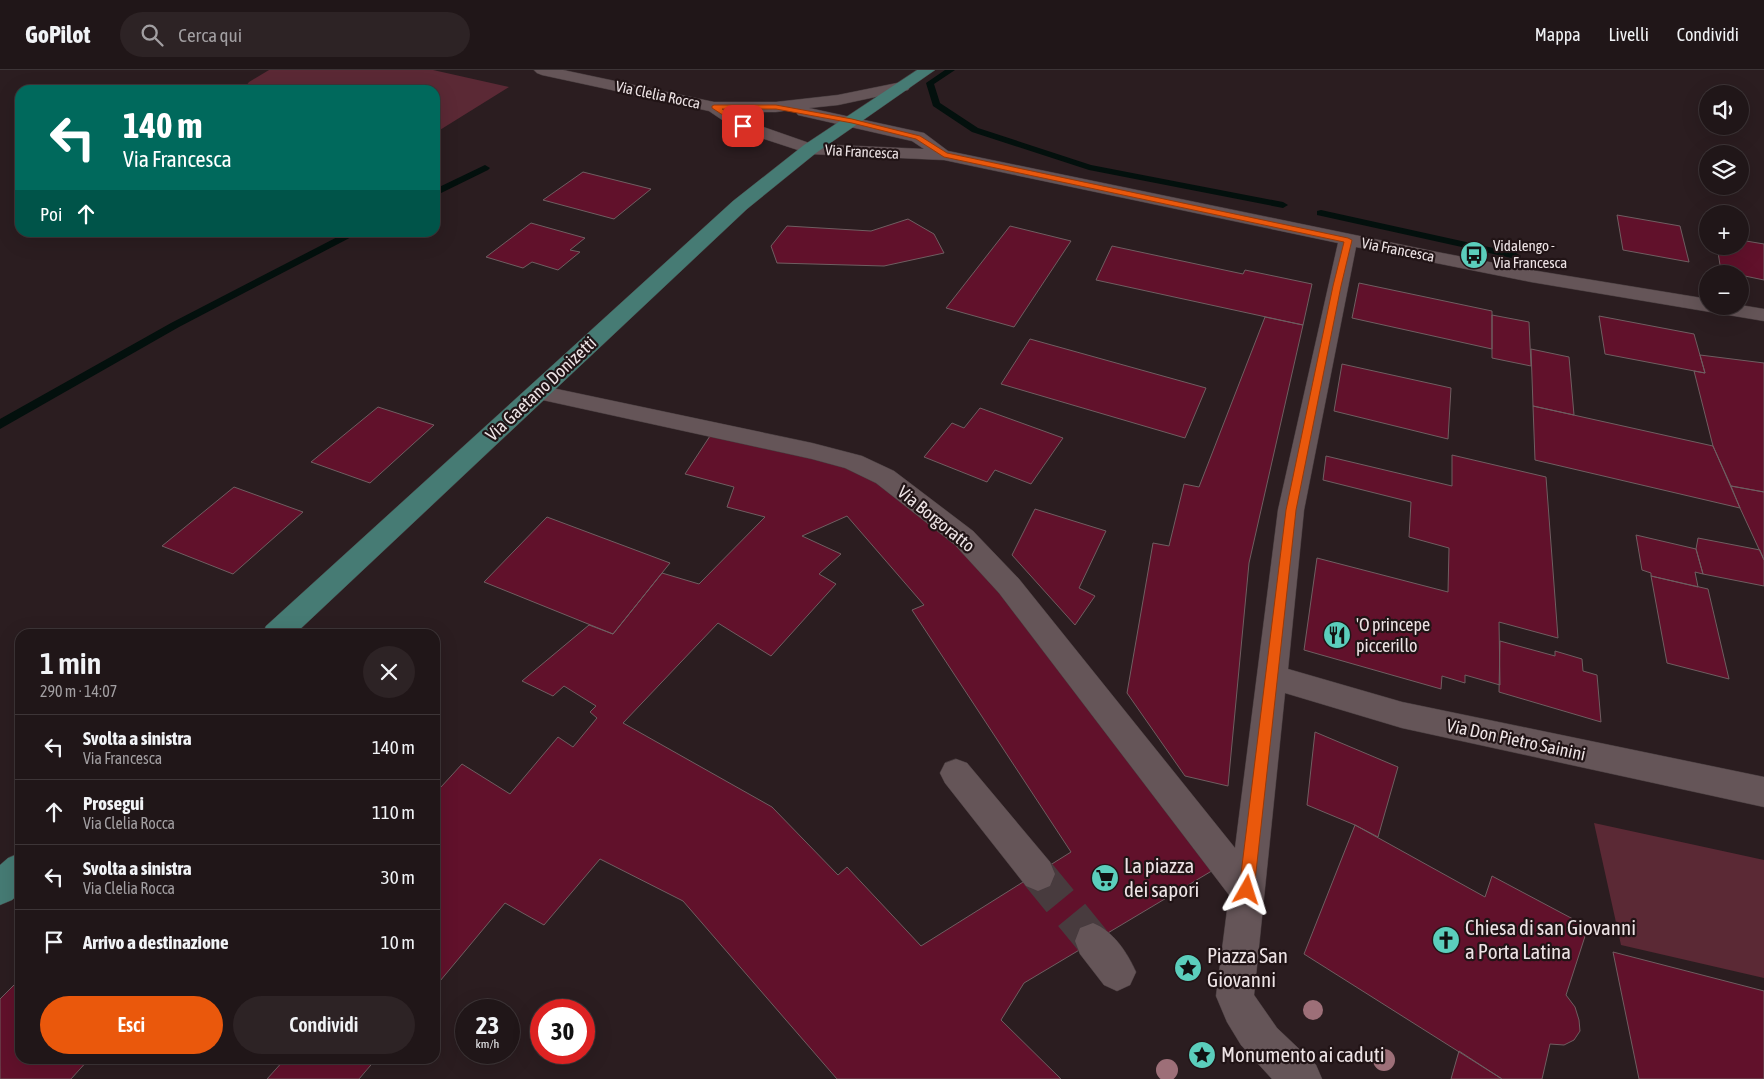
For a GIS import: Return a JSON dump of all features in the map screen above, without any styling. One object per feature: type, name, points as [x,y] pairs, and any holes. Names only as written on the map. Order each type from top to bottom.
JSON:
[{"type":"main road","name":"Via Gaetano Donizetti","points":[[281,629],[740,205],[810,149],[927,70]]},
{"type":"main road","points":[[0,888],[15,874]]},
{"type":"street","name":"Via Clelia Rocca","points":[[542,70],[714,107],[776,107],[838,100],[902,87]]},
{"type":"street","name":"Via Clelia Rocca","points":[[714,107],[743,126],[810,149]]},
{"type":"street","name":"Via Clelia Rocca","points":[[776,107],[852,121]]},
{"type":"street","name":"Via Francesca","points":[[852,121],[918,137],[944,155]]},
{"type":"street","name":"Via Francesca","points":[[810,149],[944,155],[1348,240],[1531,276],[1699,304]]},
{"type":"street","points":[[1302,1079],[1287,1068],[1256,1035],[1242,1014],[1235,996],[1270,675],[1291,510],[1348,240]]},
{"type":"street","points":[[1749,312],[1764,315]]},
{"type":"street","name":"Via Borgoratto","points":[[538,392],[812,451],[854,462],[885,477],[964,538],[1009,586],[1247,890]]},
{"type":"street","name":"Via Don Pietro Sainini","points":[[1270,675],[1306,688],[1402,715],[1764,792]]},
{"type":"street","points":[[956,773],[1038,874]]},
{"type":"street","points":[[1093,941],[1118,972]]},
{"type":"shaded area","points":[[269,70],[433,70],[509,87],[440,130],[440,85],[247,85]]},
{"type":"shaded area","points":[[1594,823],[1764,860],[1764,978],[1621,945]]},
{"type":"building","points":[[583,172],[651,189],[614,219],[543,200]]},
{"type":"building","points":[[1617,215],[1680,226],[1689,262],[1623,250]]},
{"type":"building","points":[[908,219],[934,234],[944,253],[884,266],[777,263],[771,246],[787,226],[871,231]]},
{"type":"building","points":[[531,223],[585,238],[570,250],[580,252],[558,270],[532,262],[523,268],[486,257]]},
{"type":"building","points":[[1010,226],[1071,241],[1014,327],[946,308]]},
{"type":"building","points":[[1749,242],[1764,244],[1764,280],[1749,277],[1749,265],[1720,265],[1718,255],[1749,255]]},
{"type":"building","points":[[1112,246],[1243,274],[1245,270],[1312,284],[1303,325],[1096,280]]},
{"type":"building","points":[[1359,283],[1492,311],[1492,349],[1352,318]]},
{"type":"building","points":[[1492,315],[1529,322],[1531,366],[1492,358]]},
{"type":"building","points":[[1599,316],[1694,334],[1705,373],[1605,354]]},
{"type":"building","points":[[1265,317],[1303,325],[1249,563],[1228,786],[1185,776],[1127,693],[1153,543],[1169,546],[1184,484],[1199,487]]},
{"type":"building","points":[[1030,339],[1206,388],[1185,438],[1001,384]]},
{"type":"building","points":[[1531,349],[1569,357],[1574,415],[1533,406]]},
{"type":"building","points":[[1700,355],[1764,363],[1764,492],[1731,486],[1713,446],[1694,371],[1705,373]]},
{"type":"building","points":[[1342,364],[1451,388],[1448,439],[1334,411]]},
{"type":"building","points":[[1533,406],[1713,446],[1740,508],[1535,460]]},
{"type":"building","points":[[378,407],[434,425],[370,483],[311,462]]},
{"type":"building","points":[[980,408],[1063,438],[1031,484],[995,470],[987,482],[924,457],[952,423],[964,428]]},
{"type":"building","points":[[710,436],[853,465],[902,492],[1023,608],[1215,869],[1024,983],[1001,1020],[1061,1079],[837,1079],[683,901],[600,859],[544,925],[505,903],[440,981],[440,787],[462,764],[510,794],[558,737],[573,747],[597,718],[590,712],[596,706],[564,686],[553,696],[522,681],[589,625],[613,634],[662,573],[699,584],[765,517],[727,507],[734,487],[685,474]],"holes":[[[847,516],[924,605],[912,610],[1071,852],[921,946],[847,867],[838,875],[772,807],[623,723],[718,623],[771,656],[836,584],[819,574],[841,554],[802,536]]]},
{"type":"building","points":[[1452,455],[1546,477],[1558,638],[1499,622],[1500,685],[1465,675],[1465,683],[1442,676],[1441,689],[1304,650],[1317,558],[1448,592],[1449,548],[1409,537],[1411,502],[1323,480],[1326,456],[1452,486]]},
{"type":"building","points":[[1731,486],[1764,492],[1764,560],[1740,508]]},
{"type":"building","points":[[234,487],[303,512],[233,574],[162,546]]},
{"type":"building","points":[[1035,509],[1106,531],[1079,588],[1095,596],[1075,625],[1012,555]]},
{"type":"building","points":[[547,517],[670,563],[613,634],[484,582]]},
{"type":"building","points":[[1636,535],[1696,549],[1703,574],[1695,572],[1698,587],[1651,576],[1651,573],[1642,570]]},
{"type":"building","points":[[1698,538],[1760,550],[1764,560],[1764,586],[1703,574],[1696,549]]},
{"type":"building","points":[[1651,576],[1708,589],[1729,679],[1667,663]]},
{"type":"building","points":[[1500,641],[1555,656],[1555,651],[1582,659],[1583,671],[1597,675],[1601,722],[1499,692]]},
{"type":"building","points":[[1315,732],[1398,767],[1378,837],[1307,805]]},
{"type":"building","name":"Chiesa di san Giovanni a Porta Latina","points":[[1355,825],[1485,897],[1492,876],[1588,927],[1566,995],[1575,1007],[1580,1031],[1574,1040],[1564,1045],[1550,1044],[1542,1079],[1502,1079],[1304,954]]},
{"type":"building","points":[[1613,952],[1764,991],[1764,1079],[1639,1079]]},
{"type":"building","points":[[15,984],[15,1064],[84,1064],[71,1079],[0,1079],[0,999]]},
{"type":"building","points":[[1459,1051],[1502,1079],[1451,1079]]},
{"type":"building","points":[[280,1064],[372,1064],[359,1079],[267,1079]]},
{"type":"waterway","points":[[951,70],[930,83],[936,104],[975,130],[1089,167],[1283,205]]},
{"type":"waterway","points":[[440,190],[485,168]]},
{"type":"waterway","points":[[1321,213],[1516,256]]},
{"type":"waterway","points":[[0,425],[175,325],[346,237]]},
{"type":"tunnel","points":[[1038,874],[1093,941]]},
{"type":"place","name":"Vidalengo - Via Francesca","points":[[1474,255]]},
{"type":"place","name":"'O princepe piccerillo","points":[[1337,635]]},
{"type":"place","name":"La piazza dei sapori","points":[[1105,878]]},
{"type":"place","name":"Chiesa di san Giovanni a Porta Latina","points":[[1446,940]]},
{"type":"place","name":"Piazza San Giovanni","points":[[1188,968]]},
{"type":"place","name":"Monumento ai caduti","points":[[1202,1055]]},
{"type":"route","points":[[743,126],[714,107],[776,107],[852,121],[918,137],[944,155],[1348,240],[1291,510],[1270,675],[1247,890]]}]
